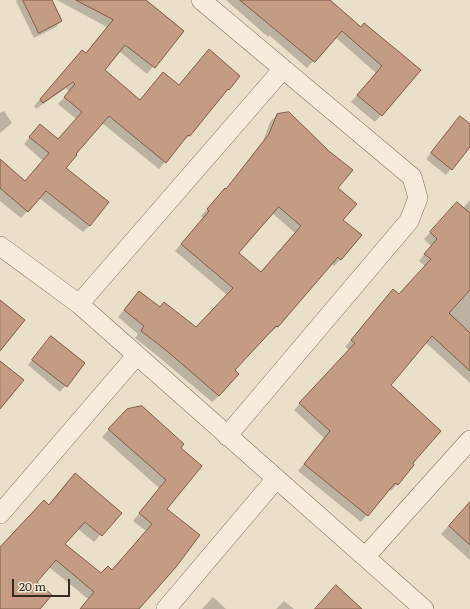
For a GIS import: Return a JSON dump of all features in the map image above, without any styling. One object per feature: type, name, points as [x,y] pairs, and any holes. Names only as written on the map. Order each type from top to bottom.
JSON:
[{"type":"street","points":[[202,0],[283,70],[412,177],[418,198],[409,221],[227,436]]},
{"type":"street","points":[[79,304],[283,70]]},
{"type":"street","points":[[0,246],[79,304],[136,356],[424,609]]},
{"type":"street","points":[[0,514],[136,356]]},
{"type":"street","points":[[365,557],[470,440]]},
{"type":"street","points":[[166,609],[276,479]]},
{"type":"building","points":[[23,0],[52,0],[62,21],[39,33]]},
{"type":"building","points":[[76,0],[146,0],[184,31],[155,68],[125,45],[105,70],[140,100],[163,72],[179,85],[209,49],[240,76],[190,136],[188,135],[166,163],[109,116],[76,154],[77,155],[66,168],[109,202],[90,226],[46,191],[28,212],[0,188],[0,159],[25,181],[49,153],[29,137],[40,124],[58,139],[82,112],[64,97],[75,84],[73,82],[43,103],[40,99],[82,50],[86,53],[113,20]]},
{"type":"building","points":[[240,0],[330,0],[361,27],[364,23],[421,70],[382,116],[357,95],[382,66],[342,31],[315,62]]},
{"type":"building","points":[[289,112],[330,152],[353,170],[338,188],[357,204],[343,220],[362,235],[341,260],[338,257],[278,327],[276,326],[235,370],[239,374],[219,396],[167,351],[141,331],[144,326],[124,310],[139,291],[160,307],[164,302],[196,327],[233,288],[181,244],[209,211],[207,209],[225,188],[226,189],[269,134],[277,114]],"holes":[[[279,207],[301,226],[261,272],[239,253]]]},
{"type":"building","points":[[460,116],[470,124],[470,147],[452,170],[431,153]]},
{"type":"building","points":[[457,202],[470,213],[470,290],[449,313],[470,333],[470,371],[432,336],[391,385],[441,431],[413,463],[414,465],[398,485],[395,483],[368,516],[304,464],[330,431],[299,403],[355,343],[351,340],[393,289],[399,294],[431,259],[424,254],[437,239],[430,232]]},
{"type":"building","points":[[0,300],[25,320],[0,351]]},
{"type":"building","points":[[51,336],[85,363],[67,387],[32,360]]},
{"type":"building","points":[[0,361],[24,380],[0,409]]},
{"type":"building","points":[[142,406],[184,444],[181,448],[202,466],[167,509],[200,535],[176,567],[139,609],[80,609],[94,592],[56,560],[37,582],[52,595],[40,609],[0,609],[0,547],[44,500],[49,505],[75,473],[122,513],[102,536],[85,522],[65,544],[101,573],[108,566],[112,570],[152,524],[139,513],[166,480],[108,429],[127,409]]},
{"type":"building","points":[[470,502],[470,545],[449,526]]},
{"type":"building","points":[[336,585],[362,609],[315,609]]}]
